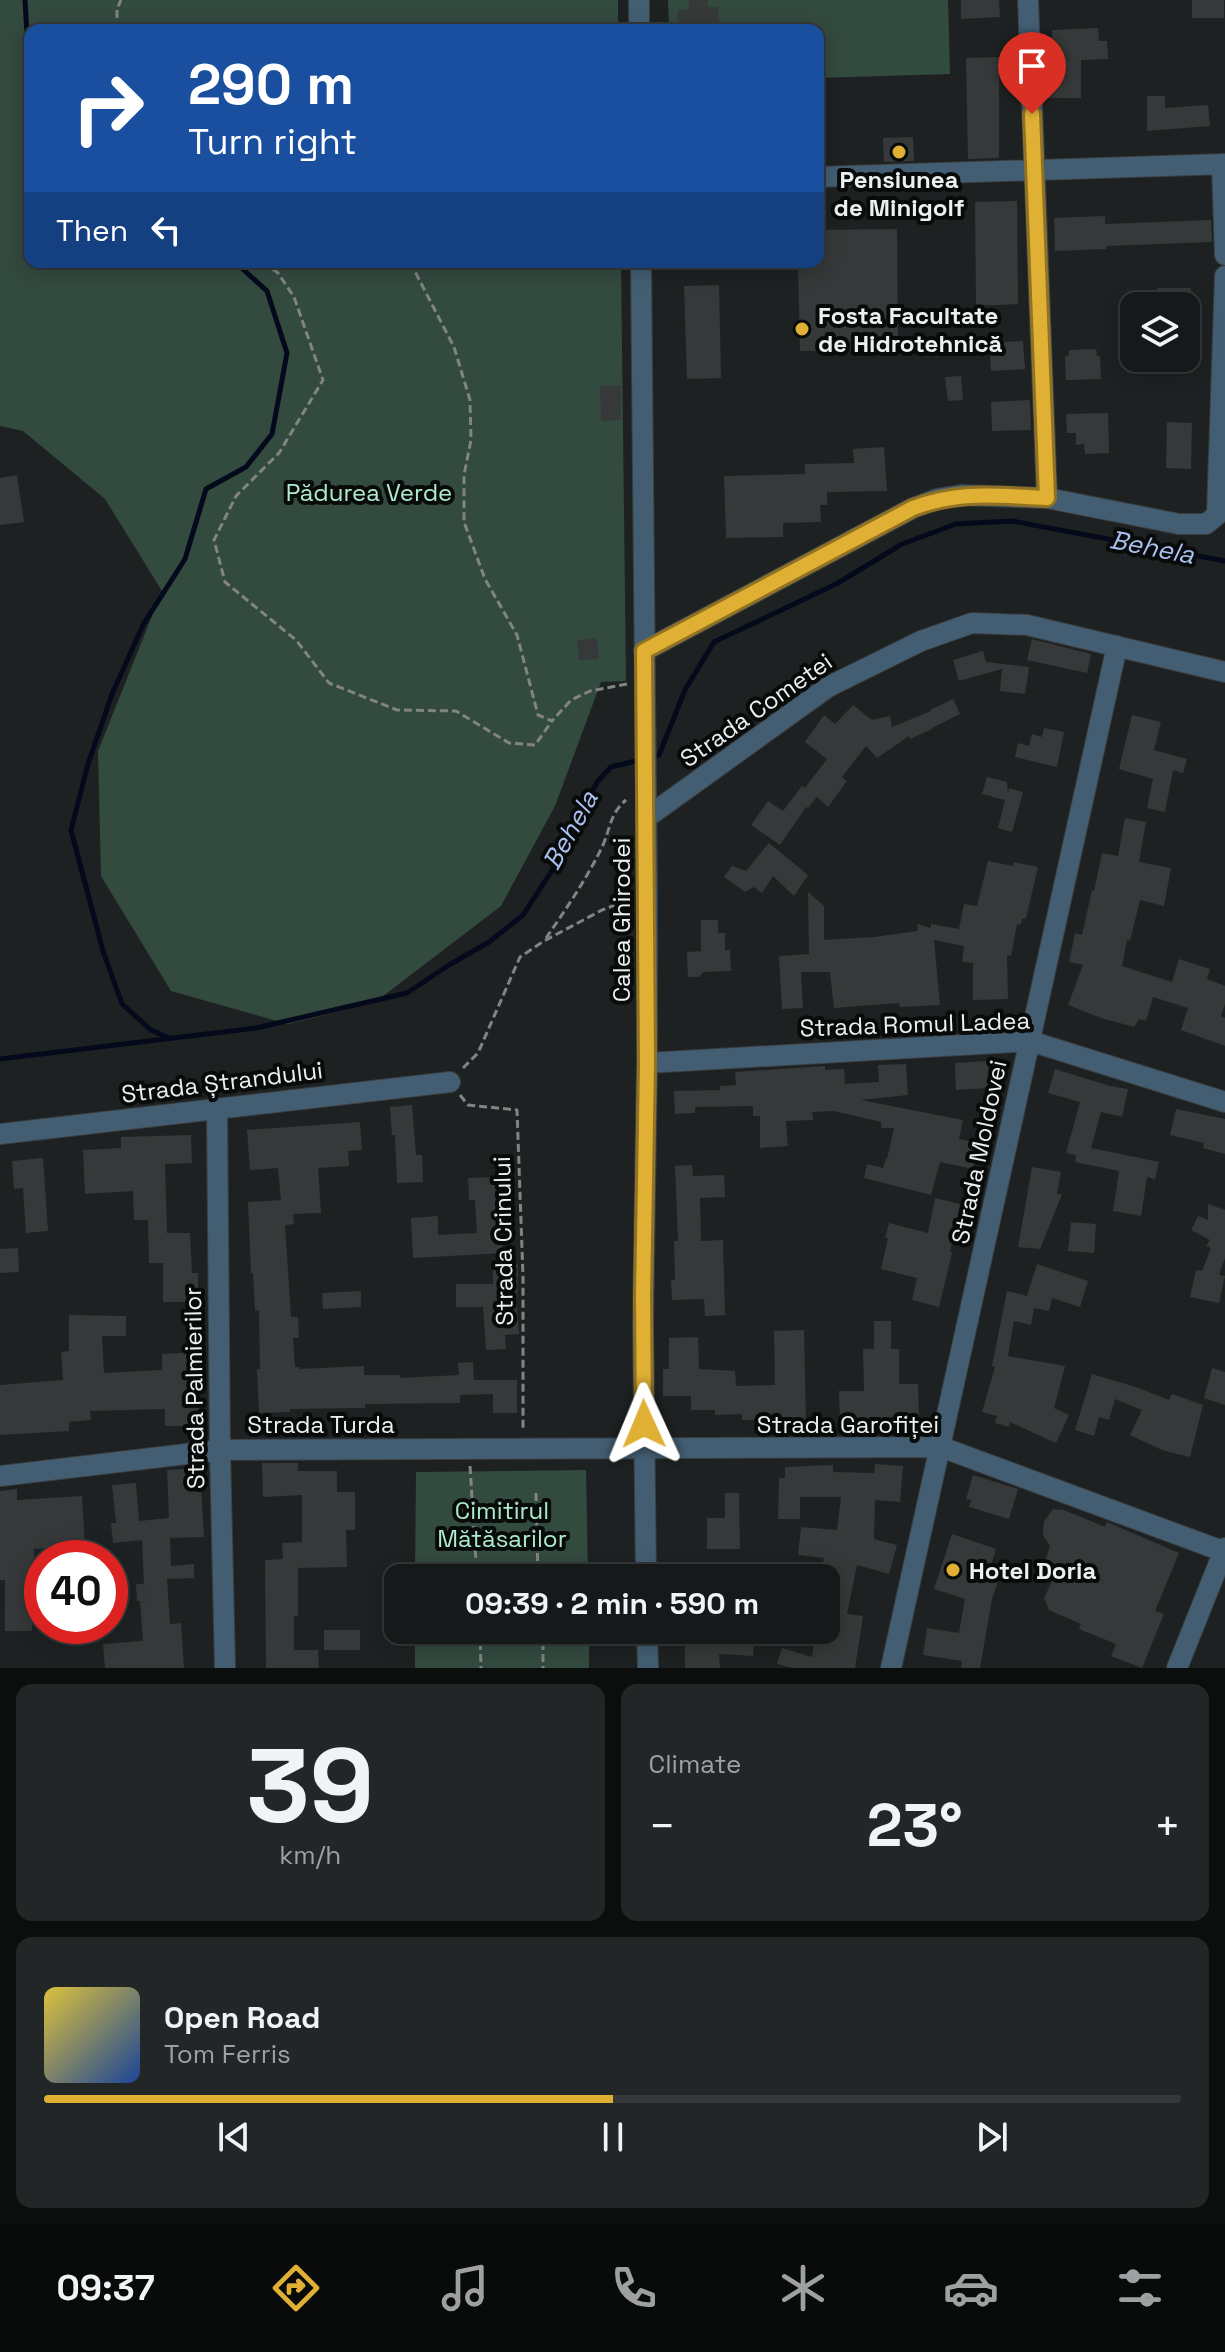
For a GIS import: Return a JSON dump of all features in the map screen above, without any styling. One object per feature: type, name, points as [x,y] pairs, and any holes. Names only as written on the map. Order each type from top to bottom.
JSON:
[{"type":"street","points":[[639,0],[639,24]]},
{"type":"street","points":[[1028,0],[1047,498]]},
{"type":"street","points":[[824,177],[1224,164],[1225,255]]},
{"type":"street","name":"Calea Ghirodei","points":[[641,268],[647,897],[643,1297],[646,1564]]},
{"type":"street","points":[[644,651],[913,508],[937,499],[961,495],[1047,498],[1179,524],[1206,524],[1217,515],[1225,276]]},
{"type":"street","name":"Strada Cometei","points":[[646,818],[828,687],[921,641],[972,623],[1027,625],[1225,672]]},
{"type":"street","name":"Strada Moldovei","points":[[891,1668],[1117,646]]},
{"type":"street","name":"Strada Romul Ladea","points":[[647,1063],[1030,1041],[1225,1102]]},
{"type":"street","name":"Strada Ștrandului","points":[[0,1134],[450,1082]]},
{"type":"street","name":"Strada Palmierilor","points":[[217,1108],[225,1668]]},
{"type":"street","name":"Strada Garofiței","points":[[644,1450],[941,1447],[1225,1550]]},
{"type":"street","name":"Strada Turda","points":[[0,1476],[220,1450],[644,1450]]},
{"type":"street","points":[[1177,1668],[1225,1550]]},
{"type":"street","points":[[647,1644],[648,1668]]},
{"type":"path","points":[[117,24],[117,9],[121,0]]},
{"type":"path","points":[[271,268],[294,297],[323,380],[279,453],[236,496],[214,540],[225,582],[296,640],[329,683],[397,710],[456,711],[509,743],[535,745],[571,700],[590,691],[628,684]]},
{"type":"path","points":[[413,268],[454,347],[470,400],[471,440],[464,475],[464,522],[485,579],[517,635],[538,715],[552,721]]},
{"type":"path","points":[[544,941],[565,911],[602,845],[615,810],[646,784]]},
{"type":"path","points":[[450,1082],[478,1053],[520,957],[602,910],[647,897]]},
{"type":"path","name":"Strada Crinului","points":[[450,1082],[468,1105],[517,1110],[523,1276],[523,1450]]},
{"type":"path","points":[[469,1450],[476,1564]]},
{"type":"path","points":[[536,1493],[538,1564]]},
{"type":"path","points":[[480,1644],[481,1668]]},
{"type":"path","points":[[543,1644],[543,1668]]},
{"type":"green space","name":"Pădurea Verde","points":[[0,0],[618,0],[618,24],[24,24],[24,268],[621,268],[626,681],[601,682],[555,806],[501,906],[374,1003],[288,1024],[171,991],[101,876],[98,751],[162,591],[105,499],[23,431],[0,426]]},
{"type":"green space","points":[[668,0],[948,0],[950,74],[824,78],[824,24],[669,24]]},
{"type":"green space","name":"Cimitirul Mătăsarilor","points":[[586,1470],[588,1564],[415,1564],[416,1472]]},
{"type":"green space","points":[[415,1644],[589,1644],[589,1668],[415,1668]]},
{"type":"building","points":[[689,0],[708,0],[708,7],[718,7],[719,24],[678,24],[678,10],[689,9]]},
{"type":"building","points":[[961,0],[999,0],[1000,17],[961,19]]},
{"type":"building","points":[[1192,0],[1224,0],[1224,18],[1192,18]]},
{"type":"building","points":[[1098,28],[1099,41],[1107,41],[1108,59],[1081,60],[1081,98],[1047,98],[1047,40],[1052,40],[1052,30]]},
{"type":"building","points":[[999,57],[999,158],[968,159],[966,58]]},
{"type":"building","points":[[1147,96],[1165,96],[1165,108],[1208,105],[1210,126],[1147,131]]},
{"type":"building","name":"Pensiunea de Minigolf","points":[[913,137],[914,161],[884,162],[883,138]]},
{"type":"building","points":[[1017,201],[1018,304],[976,306],[975,202]]},
{"type":"building","points":[[1105,216],[1105,224],[1211,220],[1212,242],[1055,251],[1054,218]]},
{"type":"building","points":[[897,229],[898,350],[800,351],[798,268],[824,268],[824,230]]},
{"type":"building","points":[[719,285],[721,378],[687,379],[684,286]]},
{"type":"building","points":[[1157,288],[1191,288],[1191,292],[1157,292]]},
{"type":"building","points":[[1023,341],[1025,369],[991,371],[989,343]]},
{"type":"building","points":[[1096,349],[1097,356],[1100,356],[1101,379],[1066,380],[1065,357],[1069,355],[1069,350]]},
{"type":"building","points":[[961,376],[963,400],[948,401],[945,377]]},
{"type":"building","points":[[621,385],[621,420],[601,421],[600,386]]},
{"type":"building","points":[[1030,400],[1031,430],[992,431],[991,402]]},
{"type":"building","points":[[1108,413],[1109,453],[1085,454],[1084,444],[1076,445],[1076,433],[1067,433],[1066,414]]},
{"type":"building","points":[[1167,422],[1192,423],[1191,469],[1166,468]]},
{"type":"building","points":[[884,447],[887,491],[827,492],[827,505],[820,505],[821,522],[783,523],[783,537],[726,538],[724,476],[805,474],[805,464],[854,463],[853,449]]},
{"type":"building","points":[[17,475],[24,522],[0,525],[0,478]]},
{"type":"building","points":[[597,638],[599,659],[579,660],[577,640]]},
{"type":"building","points":[[1032,639],[1091,654],[1087,673],[1027,660]]},
{"type":"building","points":[[983,651],[986,662],[1029,667],[1025,694],[1000,691],[1002,669],[959,681],[953,660]]},
{"type":"building","points":[[953,699],[960,714],[910,739],[909,736],[877,758],[866,746],[842,777],[847,781],[828,807],[817,797],[806,807],[780,845],[751,825],[768,801],[783,811],[827,759],[805,742],[824,715],[835,724],[853,705],[872,720],[890,716],[892,727]]},
{"type":"building","points":[[1132,715],[1161,722],[1154,750],[1187,759],[1183,773],[1173,770],[1165,812],[1147,808],[1153,779],[1119,769]]},
{"type":"building","points":[[1044,728],[1064,732],[1057,767],[1015,757],[1018,743],[1029,746],[1032,734],[1042,737]]},
{"type":"building","points":[[987,777],[1007,782],[1008,793],[1009,788],[1023,792],[1012,832],[998,828],[1005,800],[982,794]]},
{"type":"building","points":[[1125,818],[1146,822],[1139,862],[1171,868],[1164,906],[1140,900],[1122,966],[1172,982],[1179,959],[1210,969],[1207,979],[1225,986],[1221,1016],[1225,1018],[1225,1046],[1181,1030],[1188,1008],[1153,997],[1146,1021],[1139,1019],[1134,1027],[1068,1005],[1083,965],[1069,962],[1075,933],[1082,935],[1102,853],[1118,856]]},
{"type":"building","points":[[769,843],[808,875],[794,896],[773,876],[762,893],[754,887],[745,892],[724,877],[732,866],[746,871]]},
{"type":"building","points":[[988,861],[1038,867],[1026,918],[1020,925],[1017,924],[1011,956],[1007,955],[1008,999],[973,1000],[973,963],[962,962],[964,946],[934,940],[940,1005],[900,1007],[899,1003],[834,1008],[830,972],[801,972],[803,1008],[782,1009],[779,956],[809,954],[808,892],[824,906],[824,940],[918,931],[917,924],[959,929],[964,904],[977,906]]},
{"type":"building","points":[[701,920],[718,920],[718,933],[725,933],[725,950],[730,950],[731,971],[703,972],[699,977],[688,977],[687,952],[701,951]]},
{"type":"building","points":[[988,1061],[989,1088],[956,1090],[955,1063]]},
{"type":"building","points":[[906,1064],[908,1095],[861,1100],[963,1120],[959,1139],[979,1143],[973,1169],[940,1162],[931,1195],[864,1178],[867,1164],[883,1168],[887,1159],[894,1128],[881,1128],[881,1122],[834,1111],[812,1112],[813,1120],[786,1121],[788,1146],[760,1148],[760,1116],[753,1116],[753,1106],[695,1107],[695,1113],[675,1114],[674,1091],[720,1090],[720,1086],[736,1085],[735,1072],[825,1066],[825,1070],[844,1069],[845,1084],[879,1082],[878,1065]]},
{"type":"building","points":[[1055,1069],[1128,1089],[1122,1117],[1101,1112],[1091,1148],[1159,1162],[1155,1179],[1147,1177],[1141,1216],[1113,1211],[1119,1171],[1075,1162],[1076,1155],[1066,1153],[1080,1102],[1048,1093]]},
{"type":"building","points":[[412,1105],[416,1155],[422,1155],[423,1182],[397,1183],[395,1135],[392,1135],[390,1107]]},
{"type":"building","points":[[1176,1109],[1225,1119],[1225,1154],[1203,1148],[1204,1143],[1170,1135]]},
{"type":"building","points":[[360,1122],[362,1150],[348,1151],[349,1166],[318,1168],[321,1213],[293,1214],[294,1224],[285,1225],[291,1317],[298,1317],[299,1338],[293,1338],[295,1367],[364,1366],[364,1375],[400,1375],[400,1378],[459,1375],[458,1363],[473,1362],[474,1380],[517,1380],[517,1413],[493,1413],[493,1394],[460,1395],[460,1403],[365,1404],[365,1408],[290,1409],[290,1412],[259,1413],[259,1310],[255,1311],[251,1273],[248,1202],[281,1200],[278,1168],[250,1170],[247,1130]]},
{"type":"building","points":[[191,1135],[192,1163],[165,1164],[167,1233],[190,1233],[192,1273],[198,1273],[198,1302],[163,1302],[163,1263],[149,1263],[148,1220],[134,1220],[133,1191],[85,1194],[83,1150],[121,1148],[121,1137]]},
{"type":"building","points":[[43,1158],[48,1231],[26,1233],[23,1188],[14,1189],[12,1161]]},
{"type":"building","points":[[692,1165],[693,1176],[724,1175],[725,1197],[700,1198],[701,1241],[723,1240],[725,1315],[705,1316],[704,1299],[672,1300],[674,1241],[678,1241],[675,1166]]},
{"type":"building","points":[[1032,1167],[1061,1172],[1057,1194],[1062,1194],[1040,1249],[1018,1247]]},
{"type":"building","points":[[502,1177],[503,1253],[413,1258],[411,1218],[438,1216],[438,1235],[477,1233],[475,1200],[469,1200],[468,1178]]},
{"type":"building","points":[[935,1198],[960,1204],[939,1307],[912,1300],[917,1278],[881,1269],[889,1223],[928,1233]]},
{"type":"building","points":[[1208,1204],[1225,1210],[1225,1258],[1219,1275],[1225,1276],[1219,1303],[1190,1297],[1196,1270],[1202,1271],[1211,1248],[1206,1246],[1210,1240],[1191,1230],[1198,1216],[1208,1220]]},
{"type":"building","points":[[1071,1222],[1096,1224],[1094,1253],[1068,1251]]},
{"type":"building","points":[[18,1248],[19,1272],[0,1273],[0,1249]]},
{"type":"building","points":[[493,1264],[518,1264],[519,1334],[505,1335],[506,1349],[486,1350],[483,1307],[456,1307],[456,1284],[493,1284]]},
{"type":"building","points":[[1037,1264],[1088,1281],[1080,1307],[1052,1298],[1049,1311],[1034,1308],[1031,1325],[1014,1321],[1008,1356],[1065,1366],[1054,1408],[1069,1415],[1056,1443],[1010,1422],[1009,1427],[995,1423],[997,1416],[982,1412],[995,1367],[992,1366],[1007,1291],[1027,1296]]},
{"type":"building","points":[[361,1291],[361,1307],[323,1309],[322,1293]]},
{"type":"building","points":[[69,1315],[126,1316],[126,1336],[102,1336],[104,1373],[162,1370],[162,1354],[197,1352],[200,1426],[165,1426],[165,1409],[90,1411],[91,1420],[69,1422],[69,1431],[0,1435],[0,1385],[63,1380],[61,1352],[69,1351]]},
{"type":"building","points":[[874,1321],[891,1321],[891,1349],[899,1349],[899,1384],[918,1384],[919,1421],[840,1422],[839,1391],[864,1391],[863,1349],[874,1349]]},
{"type":"building","points":[[804,1330],[806,1424],[791,1425],[791,1419],[742,1420],[742,1414],[715,1415],[715,1410],[691,1410],[691,1396],[663,1396],[663,1369],[669,1369],[669,1338],[698,1337],[699,1369],[735,1371],[736,1386],[775,1385],[774,1331]]},
{"type":"building","points":[[1212,1368],[1225,1372],[1225,1405],[1204,1398]]},
{"type":"building","points":[[1092,1374],[1169,1400],[1172,1394],[1203,1405],[1190,1457],[1162,1450],[1130,1435],[1142,1410],[1115,1399],[1109,1420],[1099,1417],[1094,1436],[1075,1430]]},
{"type":"building","points":[[262,1463],[298,1463],[298,1471],[337,1471],[337,1492],[355,1492],[355,1530],[346,1530],[347,1567],[298,1568],[294,1650],[318,1650],[319,1668],[266,1668],[265,1560],[283,1559],[282,1543],[302,1542],[302,1495],[263,1497]]},
{"type":"building","points":[[875,1464],[903,1466],[900,1502],[875,1500],[874,1539],[897,1545],[889,1574],[857,1565],[847,1614],[863,1616],[855,1668],[793,1668],[777,1664],[782,1648],[812,1657],[814,1644],[840,1644],[840,1564],[823,1564],[824,1558],[798,1555],[801,1527],[837,1530],[841,1497],[800,1497],[800,1519],[778,1519],[779,1478],[785,1478],[785,1467],[833,1465],[833,1472],[874,1473]]},
{"type":"building","points":[[200,1468],[204,1537],[170,1538],[171,1566],[194,1564],[194,1578],[167,1579],[170,1624],[181,1623],[184,1668],[105,1668],[103,1644],[143,1641],[136,1584],[144,1584],[142,1540],[113,1540],[111,1523],[116,1523],[112,1485],[136,1483],[139,1521],[169,1518],[167,1470]]},
{"type":"building","points":[[973,1475],[1018,1489],[1009,1519],[969,1507],[971,1500],[966,1499]]},
{"type":"building","points":[[17,1489],[17,1500],[82,1496],[85,1540],[24,1540],[24,1631],[5,1631],[5,1580],[0,1580],[0,1491]]},
{"type":"building","points":[[725,1493],[739,1493],[740,1549],[707,1549],[707,1518],[725,1518]]},
{"type":"building","points":[[1053,1509],[1064,1510],[1105,1527],[1107,1522],[1179,1553],[1155,1611],[1164,1614],[1142,1668],[1111,1656],[1116,1644],[1079,1629],[1081,1624],[1049,1610],[1044,1598],[1056,1573],[1043,1567],[1050,1546],[1043,1535],[1044,1521]]},
{"type":"building","points":[[952,1534],[996,1549],[988,1575],[999,1578],[992,1599],[980,1668],[961,1668],[962,1661],[923,1655],[927,1628],[959,1633],[965,1599],[934,1589]]},
{"type":"building","points":[[324,1630],[360,1630],[360,1650],[324,1650]]},
{"type":"building","points":[[754,1644],[753,1656],[719,1654],[720,1668],[685,1668],[685,1646]]},
{"type":"waterway","points":[[25,0],[26,24]]},
{"type":"waterway","points":[[167,1037],[151,1030],[122,1004],[103,951],[71,830],[88,764],[112,694],[143,625],[185,559],[206,489],[246,467],[272,434],[287,353],[267,291],[242,268]]},
{"type":"waterway","name":"Behela","points":[[649,758],[659,755],[685,690],[714,642],[838,583],[902,544],[956,524],[1012,521],[1225,561]]},
{"type":"waterway","name":"Behela","points":[[0,1059],[256,1028],[407,993],[489,942],[523,915],[551,872],[597,782],[611,767],[639,760]]},
{"type":"place","name":"Pensiunea de Minigolf","points":[[899,152]]},
{"type":"place","name":"Fosta Facultate de Hidrotehnică","points":[[802,329]]},
{"type":"place","name":"Hotel Doria","points":[[953,1570]]},
{"type":"route","points":[[644,1424],[647,1063],[644,651],[913,508],[937,499],[961,495],[1047,498],[1032,114]]}]
